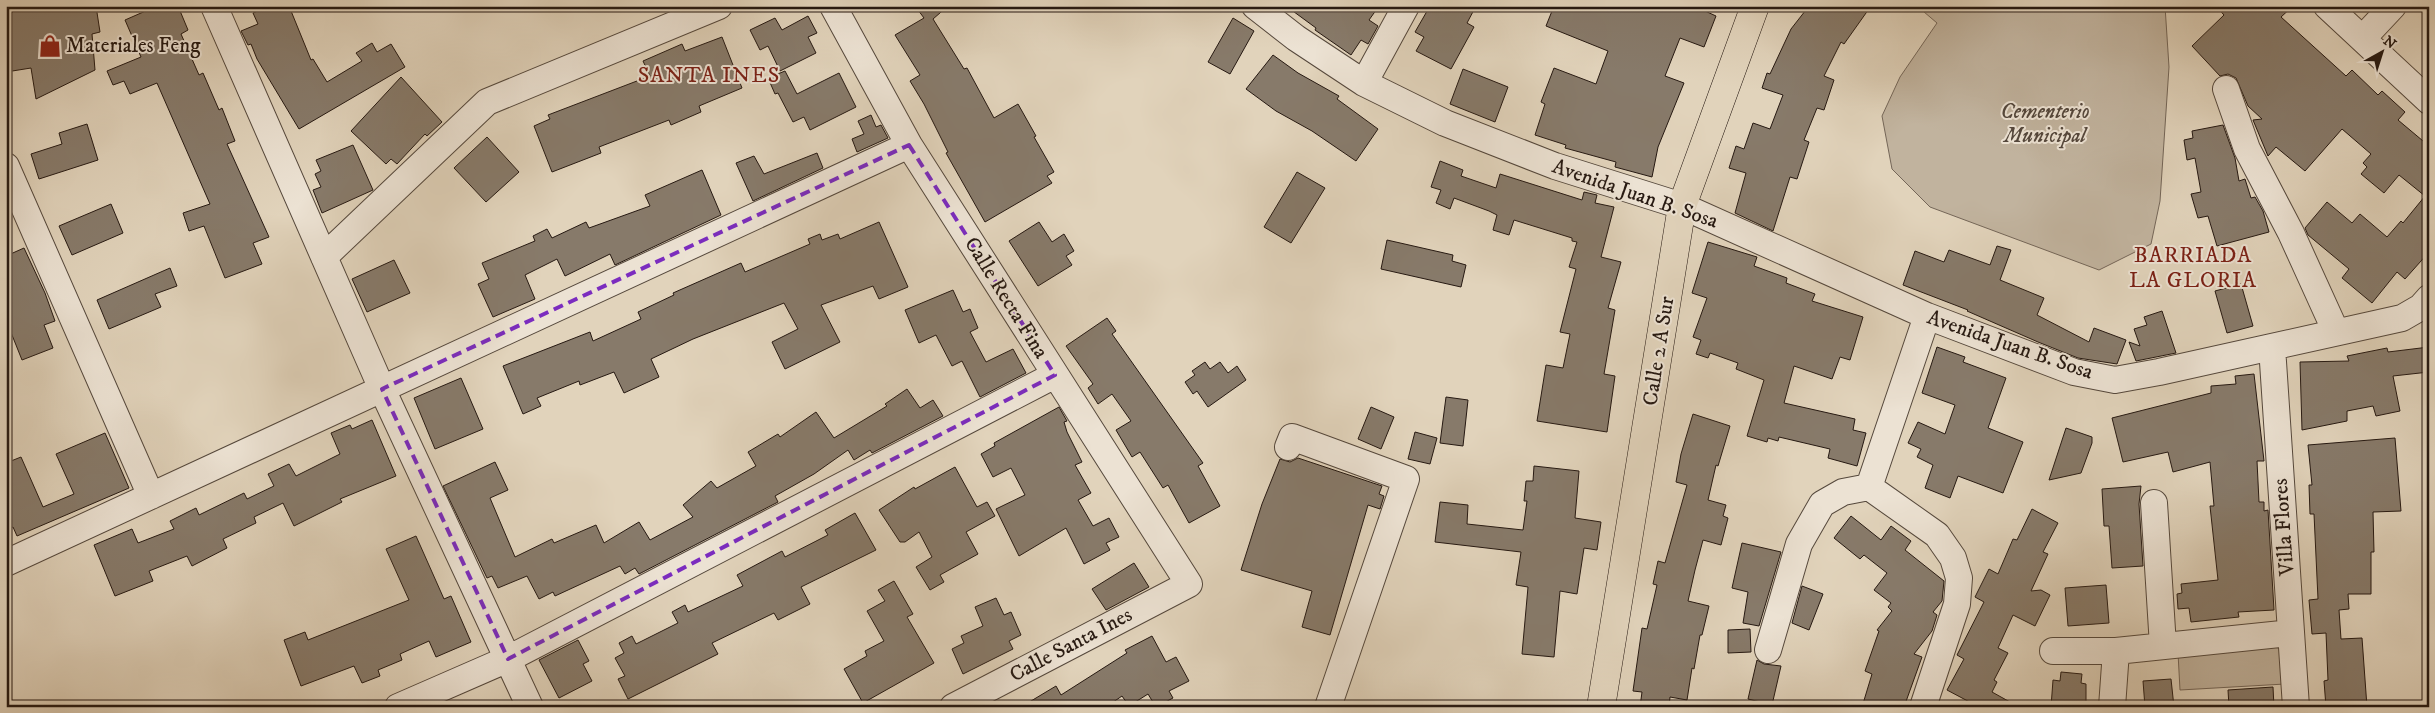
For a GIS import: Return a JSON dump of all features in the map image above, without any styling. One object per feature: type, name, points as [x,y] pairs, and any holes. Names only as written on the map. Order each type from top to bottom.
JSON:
[{"type":"main road","name":"Calle 2 A Sur","points":[[1601,707],[1682,206],[1755,6]]},
{"type":"street","points":[[214,6],[382,389],[530,707]]},
{"type":"street","points":[[324,256],[487,102],[719,6]]},
{"type":"street","name":"Avenida Juan B. Sosa","points":[[1256,6],[1296,38],[1364,83],[1445,123],[1546,163],[1682,206],[1927,316],[2074,372],[2115,380],[2272,347]]},
{"type":"street","points":[[1364,83],[1406,6]]},
{"type":"street","points":[[2327,6],[2429,101]]},
{"type":"street","points":[[2363,38],[2393,6]]},
{"type":"street","name":"Calle Recta Fina","points":[[836,7],[909,145],[1189,584]]},
{"type":"street","points":[[2226,89],[2247,149],[2292,233],[2336,332]]},
{"type":"street","points":[[6,563],[909,145]]},
{"type":"street","points":[[6,166],[152,496]]},
{"type":"street","points":[[2272,347],[2402,318],[2421,307],[2429,298]]},
{"type":"street","points":[[1869,487],[1927,316]]},
{"type":"street","name":"Villa Flores","points":[[2272,347],[2296,707]]},
{"type":"street","points":[[398,707],[508,659],[1055,375]]},
{"type":"street","points":[[1288,447],[1292,437],[1406,479],[1328,707]]},
{"type":"street","points":[[1768,650],[1800,544],[1822,504],[1843,492],[1869,487],[1937,535],[1953,558],[1959,578],[1957,604],[1923,707]]},
{"type":"street","points":[[2154,503],[2163,646]]},
{"type":"street","name":"Calle Santa Ines","points":[[953,707],[1189,584]]},
{"type":"street","points":[[2053,651],[2116,650],[2290,633]]},
{"type":"street","points":[[2112,707],[2116,650]]},
{"type":"highlighted area","points":[[909,145],[1055,375],[508,659],[382,389]]},
{"type":"green space","name":"Cementerio Municipal","points":[[1917,6],[2165,6],[2169,67],[2160,201],[2151,244],[2099,270],[1930,207],[1892,169],[1882,116],[1900,77],[1937,23]]},
{"type":"green space","points":[[2282,647],[2285,684],[2180,690],[2178,653]]},
{"type":"building","name":"Materiales Feng","points":[[6,6],[96,6],[100,32],[92,34],[95,70],[36,99],[31,68],[6,72]]},
{"type":"building","points":[[157,6],[178,6],[188,30],[181,34],[199,75],[203,73],[219,110],[222,108],[235,141],[227,144],[269,237],[253,243],[262,264],[225,278],[204,226],[189,231],[183,213],[210,204],[157,83],[130,94],[124,81],[113,85],[107,71],[141,57],[125,20]]},
{"type":"building","points":[[269,6],[289,6],[311,60],[313,59],[327,82],[362,61],[356,53],[372,43],[377,52],[391,44],[405,67],[299,129],[257,59],[251,44],[248,45],[241,31],[258,24],[253,13]]},
{"type":"building","points":[[915,6],[948,6],[933,19],[964,69],[967,68],[994,118],[1018,104],[1054,172],[1047,176],[1052,183],[985,222],[946,153],[948,152],[924,104],[910,81],[920,75],[895,35],[924,18]]},
{"type":"building","points":[[1286,6],[1379,6],[1369,20],[1378,26],[1368,44],[1361,40],[1351,55],[1315,30],[1316,28]]},
{"type":"building","points":[[1430,6],[1476,6],[1467,23],[1474,27],[1451,69],[1416,51],[1424,37],[1415,32]]},
{"type":"building","points":[[1554,6],[1707,6],[1705,11],[1716,16],[1704,47],[1680,38],[1665,76],[1684,83],[1658,147],[1652,177],[1615,167],[1616,162],[1565,148],[1566,145],[1535,135],[1545,104],[1541,102],[1554,68],[1596,84],[1608,51],[1546,26]]},
{"type":"building","points":[[1809,6],[1871,6],[1844,44],[1841,42],[1824,76],[1834,80],[1824,110],[1817,108],[1804,140],[1809,142],[1797,179],[1790,177],[1773,231],[1735,213],[1746,173],[1729,168],[1736,146],[1744,149],[1753,123],[1770,129],[1783,95],[1762,88],[1767,73],[1770,74],[1791,29]]},
{"type":"building","points":[[2216,6],[2293,6],[2281,17],[2346,76],[2352,70],[2378,95],[2382,91],[2405,112],[2398,120],[2429,146],[2429,252],[2405,279],[2397,272],[2372,303],[2342,278],[2349,269],[2308,235],[2305,228],[2327,202],[2352,223],[2360,214],[2387,237],[2401,221],[2403,223],[2425,196],[2399,175],[2384,193],[2361,174],[2367,167],[2363,163],[2371,154],[2342,129],[2305,171],[2276,147],[2268,156],[2253,120],[2262,119],[2248,106],[2236,78],[2228,74],[2220,76],[2192,46],[2224,15]]},
{"type":"building","points":[[808,16],[817,33],[808,37],[816,53],[780,71],[768,46],[760,50],[750,30],[775,18],[782,30]]},
{"type":"building","points":[[1233,18],[1254,31],[1230,74],[1208,62]]},
{"type":"building","points":[[722,37],[742,88],[699,106],[701,112],[671,125],[669,120],[599,147],[601,153],[552,172],[534,126],[550,119],[548,115],[650,76],[643,61],[682,44],[685,51]]},
{"type":"building","points":[[1273,55],[1298,73],[1339,96],[1337,99],[1378,129],[1356,161],[1312,131],[1276,111],[1246,89]]},
{"type":"building","points":[[1463,69],[1508,87],[1495,122],[1450,104]]},
{"type":"building","points":[[785,71],[797,94],[839,73],[856,107],[810,130],[804,117],[793,122],[778,93],[775,94],[768,78]]},
{"type":"building","points":[[401,77],[442,122],[427,136],[425,134],[397,164],[391,159],[386,164],[351,131]]},
{"type":"building","points":[[871,115],[876,127],[881,125],[888,138],[857,152],[852,139],[864,134],[858,121]]},
{"type":"building","points":[[87,124],[98,160],[39,179],[31,154],[62,144],[59,133]]},
{"type":"building","points":[[2223,125],[2235,158],[2239,181],[2245,179],[2251,198],[2255,197],[2263,211],[2269,232],[2217,246],[2208,216],[2198,218],[2191,194],[2201,192],[2195,158],[2187,160],[2184,140],[2193,138],[2192,131]]},
{"type":"building","points":[[487,137],[519,172],[486,202],[454,168]]},
{"type":"building","points":[[353,145],[373,190],[322,213],[313,190],[321,187],[315,174],[321,171],[316,160]]},
{"type":"building","points":[[817,153],[823,168],[753,201],[736,163],[754,156],[764,174]]},
{"type":"building","points":[[1440,161],[1463,170],[1461,176],[1496,188],[1500,174],[1582,200],[1584,192],[1597,195],[1595,203],[1614,207],[1601,257],[1621,262],[1608,308],[1615,310],[1604,374],[1615,376],[1607,432],[1537,421],[1546,365],[1563,368],[1570,334],[1560,332],[1576,269],[1569,267],[1577,242],[1572,241],[1572,238],[1514,220],[1509,235],[1493,230],[1497,215],[1489,211],[1454,198],[1450,209],[1436,203],[1441,190],[1431,187]]},
{"type":"building","points":[[702,170],[721,215],[615,265],[610,254],[565,276],[557,259],[525,275],[535,299],[493,317],[478,284],[489,279],[482,263],[535,241],[533,236],[547,229],[552,238],[586,222],[589,228],[650,206],[645,195]]},
{"type":"building","points":[[1297,172],[1325,188],[1291,243],[1264,227]]},
{"type":"building","points":[[111,204],[123,233],[72,255],[59,226]]},
{"type":"building","points":[[879,222],[908,287],[879,299],[873,286],[821,305],[840,342],[785,369],[772,342],[798,329],[784,303],[693,339],[651,359],[659,377],[624,393],[614,372],[580,385],[579,381],[537,398],[541,406],[523,414],[503,366],[590,332],[593,341],[641,319],[638,312],[674,295],[673,293],[741,263],[745,272],[810,244],[808,239],[820,234],[822,240],[838,234],[840,239]]},
{"type":"building","points":[[1039,222],[1052,242],[1064,234],[1074,251],[1066,256],[1072,265],[1038,286],[1009,241]]},
{"type":"building","points":[[1387,240],[1453,255],[1452,261],[1466,265],[1461,287],[1381,269]]},
{"type":"building","points":[[1708,242],[1757,257],[1754,266],[1787,278],[1786,283],[1815,294],[1812,301],[1863,317],[1850,360],[1840,357],[1832,379],[1794,366],[1784,403],[1855,419],[1853,430],[1866,433],[1857,466],[1828,458],[1830,449],[1779,437],[1778,441],[1768,438],[1767,442],[1747,436],[1764,380],[1736,369],[1738,363],[1710,353],[1708,358],[1696,354],[1701,340],[1693,337],[1707,298],[1692,293]]},
{"type":"building","points":[[1997,246],[2011,250],[2000,280],[2044,298],[2037,315],[2089,342],[2094,328],[2126,340],[2117,364],[2078,358],[1968,310],[1903,285],[1915,251],[1944,262],[1949,250],[1990,265]]},
{"type":"building","points":[[24,248],[45,293],[55,321],[44,325],[53,348],[22,360],[6,320],[6,256]]},
{"type":"building","points":[[394,260],[410,293],[367,312],[352,279]]},
{"type":"building","points":[[170,268],[177,286],[155,294],[161,307],[109,329],[97,300]]},
{"type":"building","points":[[2241,284],[2253,326],[2227,333],[2215,291]]},
{"type":"building","points":[[953,290],[963,312],[970,309],[978,328],[970,332],[986,362],[1013,349],[1026,373],[980,397],[962,361],[952,366],[936,335],[919,343],[905,310]]},
{"type":"building","points":[[2162,311],[2176,353],[2136,361],[2129,342],[2140,346],[2134,329],[2147,325],[2144,317]]},
{"type":"building","points":[[1107,318],[1116,331],[1112,334],[1203,463],[1198,466],[1220,506],[1189,523],[1168,485],[1163,488],[1140,452],[1132,457],[1116,430],[1131,421],[1112,394],[1098,404],[1088,388],[1093,384],[1066,346]]},
{"type":"building","points":[[1937,347],[1965,357],[1963,362],[2006,378],[1988,428],[2023,442],[2003,493],[1958,476],[1950,498],[1925,488],[1933,465],[1917,457],[1921,449],[1908,443],[1918,422],[1945,434],[1955,405],[1922,393]]},
{"type":"building","points":[[2429,347],[2429,372],[2393,376],[2400,411],[2376,416],[2373,406],[2347,411],[2347,421],[2302,430],[2300,362],[2349,361],[2347,356],[2387,348],[2388,352]]},
{"type":"building","points":[[1205,362],[1210,369],[1220,362],[1228,373],[1237,366],[1246,380],[1208,407],[1197,391],[1193,394],[1185,382],[1195,375],[1192,371]]},
{"type":"building","points":[[2254,374],[2264,461],[2257,461],[2259,502],[2264,502],[2264,511],[2268,510],[2274,610],[2238,612],[2239,617],[2191,622],[2189,608],[2178,609],[2177,594],[2182,593],[2181,584],[2218,580],[2210,506],[2214,506],[2210,462],[2173,472],[2168,452],[2123,462],[2112,418],[2211,393],[2211,386],[2236,384],[2235,376]]},
{"type":"building","points":[[461,378],[483,429],[435,449],[414,398]]},
{"type":"building","points":[[907,389],[920,408],[933,400],[943,416],[872,453],[870,450],[854,460],[848,450],[814,474],[775,496],[778,502],[639,574],[635,568],[625,574],[620,566],[555,596],[553,592],[539,599],[527,576],[498,588],[492,576],[487,578],[443,486],[495,462],[508,490],[490,498],[515,557],[552,539],[554,543],[596,525],[604,543],[639,522],[650,540],[693,517],[683,505],[711,481],[717,488],[756,466],[748,452],[778,434],[780,437],[816,412],[834,438],[887,406],[885,404]]},
{"type":"building","points":[[1446,397],[1468,400],[1463,446],[1440,443]]},
{"type":"building","points":[[1059,407],[1067,421],[1064,422],[1067,432],[1082,462],[1075,465],[1091,493],[1078,500],[1093,526],[1109,518],[1119,537],[1106,543],[1110,550],[1084,564],[1066,528],[1019,556],[996,509],[1025,495],[1011,468],[993,477],[981,454],[995,446],[994,443]]},
{"type":"building","points":[[1371,407],[1394,417],[1381,449],[1358,439]]},
{"type":"building","points":[[1693,414],[1730,426],[1718,466],[1716,465],[1708,500],[1726,505],[1723,516],[1728,518],[1721,545],[1703,540],[1688,601],[1709,606],[1702,635],[1700,635],[1694,669],[1692,668],[1687,700],[1670,697],[1669,707],[1640,707],[1642,692],[1633,691],[1642,628],[1647,629],[1657,585],[1653,584],[1658,561],[1665,563],[1687,485],[1676,482],[1681,454]]},
{"type":"building","points":[[372,420],[396,476],[340,499],[342,502],[294,526],[283,503],[254,517],[256,523],[223,539],[227,548],[192,566],[187,556],[149,571],[153,581],[115,596],[94,545],[132,529],[138,543],[174,529],[170,521],[196,508],[199,515],[244,493],[247,499],[274,486],[268,474],[289,464],[296,476],[340,454],[331,433],[350,425],[352,429]]},
{"type":"building","points":[[2066,428],[2092,437],[2092,443],[2081,473],[2049,480]]},
{"type":"building","points":[[1415,432],[1437,438],[1430,464],[1408,459]]},
{"type":"building","points":[[105,433],[129,488],[17,536],[13,527],[6,530],[6,463],[21,457],[43,507],[74,494],[56,454]]},
{"type":"building","points":[[2395,438],[2401,511],[2373,512],[2374,552],[2371,552],[2371,594],[2348,594],[2349,609],[2339,610],[2341,639],[2362,638],[2367,707],[2326,707],[2324,681],[2328,680],[2326,633],[2312,634],[2309,600],[2318,599],[2314,514],[2310,514],[2309,485],[2312,485],[2308,445]]},
{"type":"building","points":[[1298,458],[1382,486],[1379,494],[1384,496],[1380,509],[1368,505],[1330,635],[1302,627],[1312,591],[1241,570],[1262,504],[1280,459],[1290,462]]},
{"type":"building","points":[[1534,466],[1579,471],[1575,518],[1601,522],[1597,550],[1584,548],[1577,594],[1560,591],[1554,657],[1522,654],[1528,587],[1516,585],[1521,552],[1435,542],[1440,502],[1468,505],[1467,524],[1523,530],[1527,501],[1524,501],[1526,481],[1533,481]]},
{"type":"building","points":[[955,467],[977,507],[987,502],[995,516],[966,532],[978,554],[940,575],[944,582],[930,590],[916,567],[932,557],[919,532],[905,542],[900,542],[879,510],[914,487],[915,489]]},
{"type":"building","points":[[2141,486],[2139,504],[2143,566],[2112,568],[2109,526],[2104,526],[2102,489]]},
{"type":"building","points":[[2032,509],[2058,523],[2043,552],[2048,554],[2031,591],[2041,590],[2050,595],[2035,626],[2013,615],[1998,648],[2008,653],[1994,680],[1997,682],[1992,692],[2019,707],[1979,707],[1947,690],[1964,659],[1957,655],[1984,602],[1975,597],[1989,569],[1998,574],[2013,539],[2017,540]]},
{"type":"building","points":[[855,513],[876,550],[801,587],[810,604],[778,620],[774,613],[712,643],[718,654],[628,699],[618,679],[625,676],[615,658],[624,653],[619,643],[632,636],[636,644],[678,623],[672,612],[685,605],[688,612],[743,586],[737,575],[782,551],[785,557],[828,535],[825,530]]},
{"type":"building","points":[[1851,516],[1881,540],[1891,526],[1911,541],[1905,550],[1944,581],[1942,601],[1933,612],[1937,615],[1932,631],[1914,654],[1922,657],[1904,707],[1862,707],[1872,674],[1865,671],[1879,631],[1877,630],[1892,611],[1888,607],[1891,603],[1874,590],[1887,573],[1864,555],[1860,559],[1834,538]]},
{"type":"building","points":[[416,536],[444,599],[451,596],[471,642],[436,657],[429,641],[400,654],[402,660],[378,670],[380,676],[362,683],[354,666],[301,686],[284,640],[305,632],[308,640],[409,600],[386,549]]},
{"type":"building","points":[[1742,543],[1781,552],[1759,626],[1743,623],[1748,592],[1732,588]]},
{"type":"building","points":[[1134,563],[1149,587],[1106,610],[1092,589]]},
{"type":"building","points":[[894,581],[913,614],[907,617],[934,663],[863,703],[844,669],[867,656],[865,651],[884,641],[867,611],[885,601],[878,590]]},
{"type":"building","points":[[2106,585],[2109,623],[2068,626],[2065,588]]},
{"type":"building","points":[[1802,586],[1823,594],[1809,630],[1792,623]]},
{"type":"building","points":[[996,598],[1004,615],[1011,612],[1021,635],[1009,641],[1013,649],[963,674],[952,649],[964,643],[961,636],[983,626],[975,607]]},
{"type":"building","points":[[1750,629],[1751,652],[1728,653],[1728,630]]},
{"type":"building","points":[[1152,636],[1166,662],[1176,657],[1189,681],[1169,691],[1173,698],[1156,707],[1148,694],[1129,706],[1122,696],[1106,707],[1021,707],[1056,686],[1061,695],[1127,653],[1125,650]]},
{"type":"building","points":[[578,640],[589,661],[583,664],[592,681],[559,698],[539,660]]},
{"type":"building","points":[[1757,660],[1764,664],[1781,666],[1772,705],[1748,699]]},
{"type":"building","points":[[2061,672],[2082,674],[2081,683],[2086,684],[2086,707],[2051,707],[2053,680],[2060,681]]},
{"type":"building","points":[[2171,679],[2174,707],[2145,707],[2143,681]]},
{"type":"building","points":[[2273,687],[2274,707],[2229,707],[2228,690]]},
{"type":"place","name":"Materiales Feng","points":[[50,46]]},
{"type":"district","name":"SANTA INES","points":[[709,75]]},
{"type":"district","name":"BARRIADA LA GLORIA","points":[[2193,268]]}]
